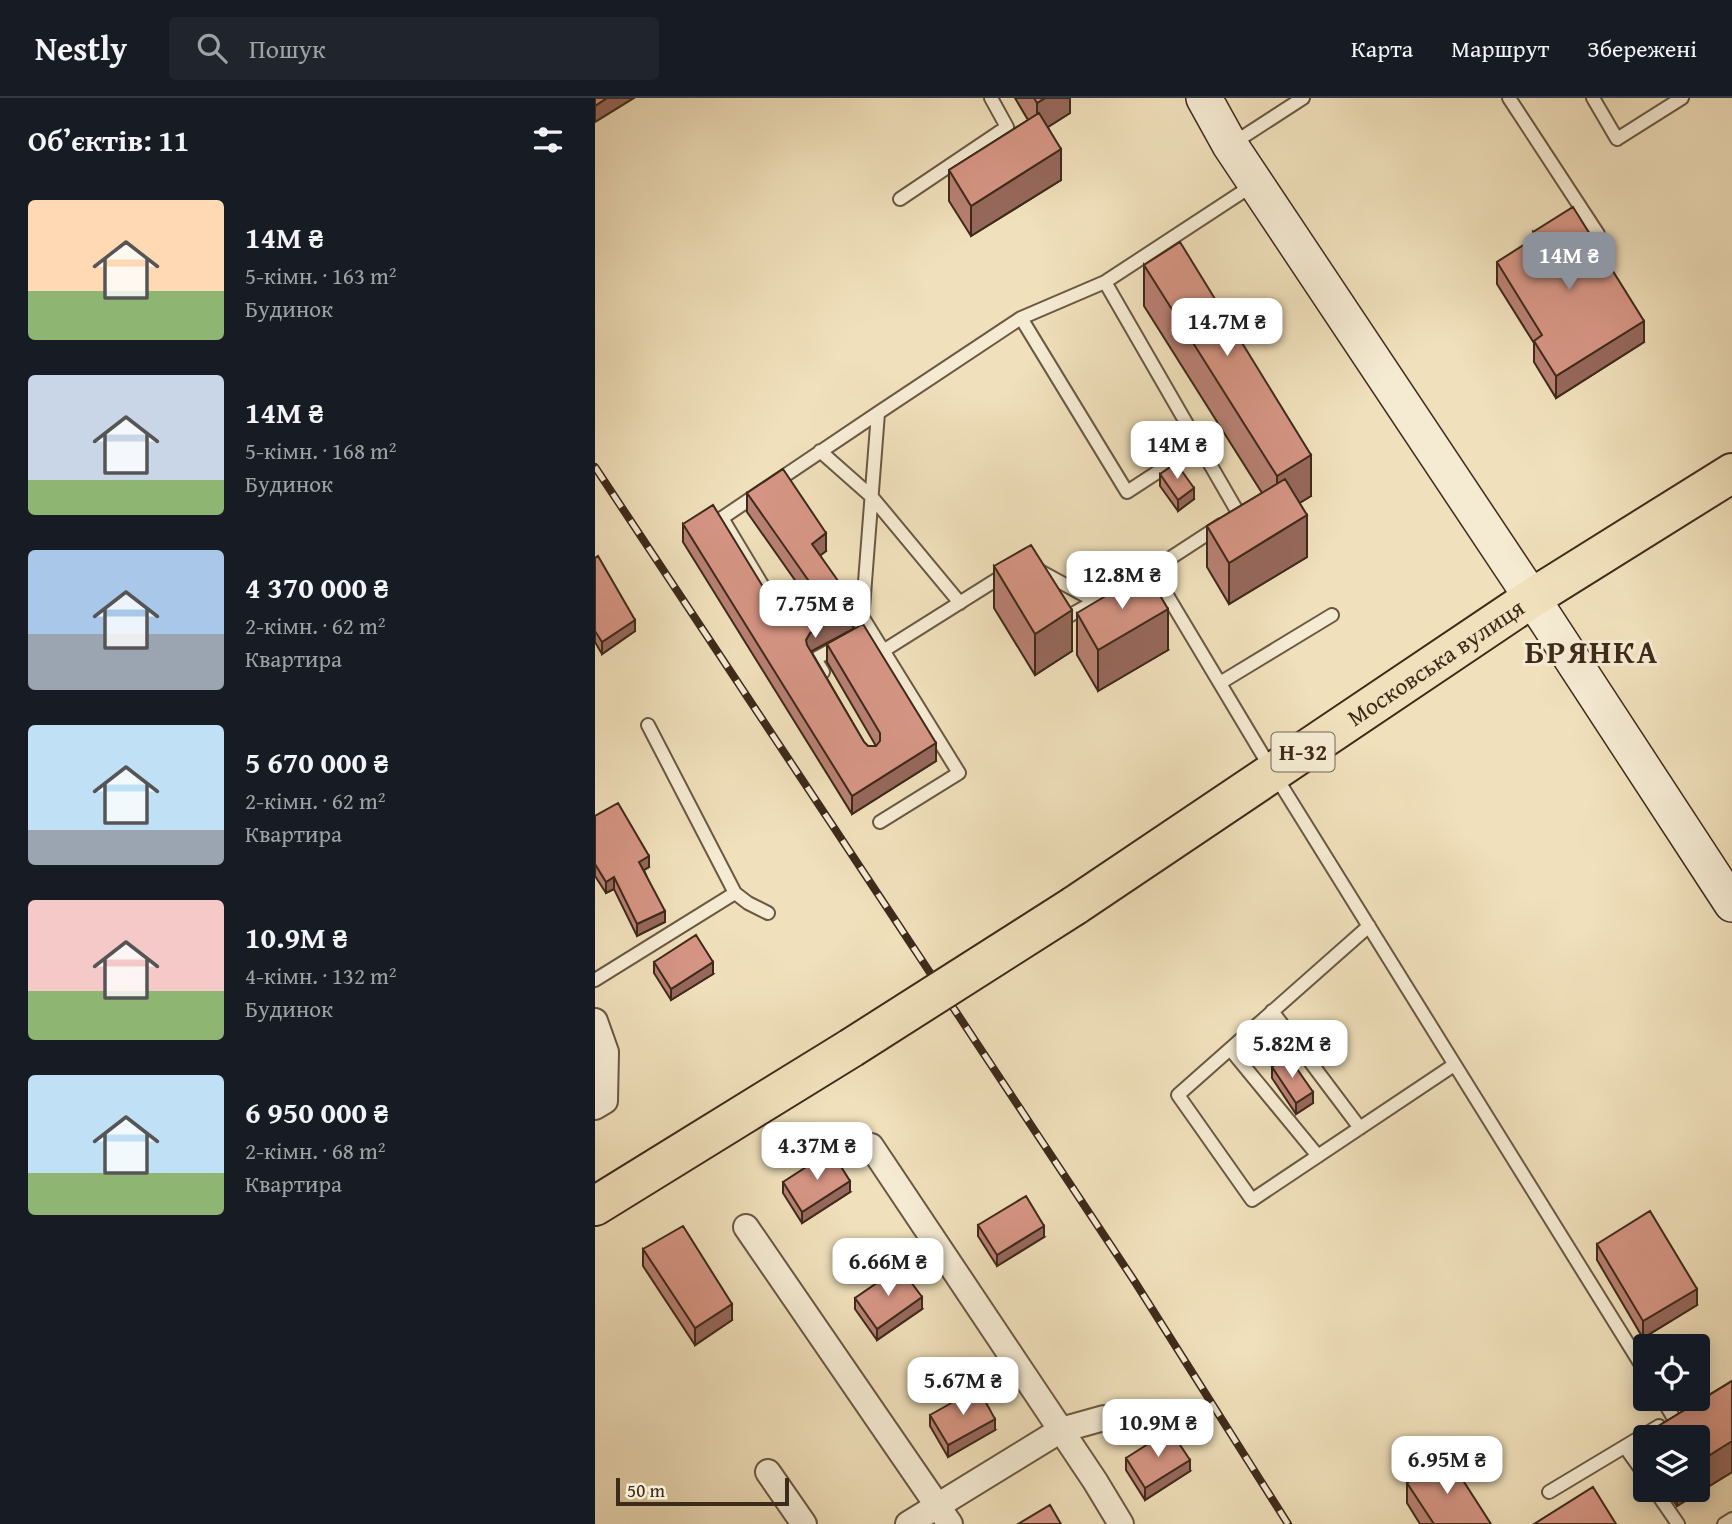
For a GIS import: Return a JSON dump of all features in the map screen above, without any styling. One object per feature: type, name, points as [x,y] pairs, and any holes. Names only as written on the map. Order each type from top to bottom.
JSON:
[{"type":"main road","name":"Московська вулиця","points":[[595,1206],[1074,906],[1532,598],[1732,473]]},
{"type":"street","points":[[1205,98],[1230,145],[1732,904]]},
{"type":"street","points":[[595,1021],[606,1052],[605,1101],[595,1107]]},
{"type":"street","points":[[871,1146],[1121,1524]]},
{"type":"street","points":[[746,1227],[944,1515]]},
{"type":"street","points":[[908,1524],[944,1515],[1061,1430],[1104,1418]]},
{"type":"street","points":[[768,1472],[804,1524]]},
{"type":"lane","points":[[900,199],[1007,127],[991,98]]},
{"type":"lane","points":[[1230,145],[1303,98]]},
{"type":"lane","points":[[1509,98],[1598,234]]},
{"type":"lane","points":[[1593,98],[1617,139],[1682,98]]},
{"type":"lane","points":[[776,608],[722,517],[1021,318],[1105,282],[1256,183]]},
{"type":"lane","points":[[1105,282],[1246,526]]},
{"type":"lane","points":[[1021,318],[1127,492],[1199,445]]},
{"type":"lane","points":[[828,680],[815,659],[861,634],[878,413]]},
{"type":"lane","points":[[820,451],[872,497],[960,603]]},
{"type":"lane","points":[[1067,617],[1152,570],[1239,513]]},
{"type":"lane","points":[[883,651],[1019,566],[1095,601],[1104,625]]},
{"type":"lane","points":[[1152,570],[1273,772],[1633,1352]]},
{"type":"lane","points":[[1220,683],[1332,615]]},
{"type":"lane","points":[[863,618],[959,773],[880,822]]},
{"type":"lane","points":[[648,725],[735,893],[768,912]]},
{"type":"lane","points":[[595,980],[735,893]]},
{"type":"lane","points":[[1369,926],[1178,1095],[1252,1200],[1454,1065]]},
{"type":"lane","points":[[1272,1011],[1360,1128]]},
{"type":"lane","points":[[1230,1049],[1318,1156]]},
{"type":"lane","points":[[1669,1411],[1673,1417]]},
{"type":"lane","points":[[1549,1492],[1683,1411]]},
{"type":"lane","points":[[1625,1447],[1633,1458]]},
{"type":"lane","points":[[1663,1502],[1678,1524]]},
{"type":"lane","points":[[1724,1524],[1732,1519]]},
{"type":"building","points":[[595,98],[607,98],[595,106]]},
{"type":"building","points":[[1039,113],[1061,149],[971,206],[949,170]]},
{"type":"building","points":[[1573,207],[1644,321],[1556,376],[1534,341],[1542,335],[1497,262],[1536,237],[1533,232]]},
{"type":"building","points":[[1180,242],[1311,455],[1277,476],[1144,265]]},
{"type":"building","points":[[1176,463],[1194,488],[1178,500],[1160,474]]},
{"type":"building","points":[[783,469],[826,533],[812,544],[853,602],[853,610],[810,633],[806,640],[807,645],[864,742],[868,746],[876,746],[880,741],[880,733],[827,644],[863,624],[936,743],[852,796],[683,524],[713,505],[784,621],[820,597],[747,493]]},
{"type":"building","points":[[1285,479],[1307,515],[1229,563],[1207,526]]},
{"type":"building","points":[[1031,545],[1072,610],[1035,634],[994,566]]},
{"type":"building","points":[[598,556],[635,620],[602,642],[595,631],[595,558]]},
{"type":"building","points":[[1146,572],[1168,609],[1098,650],[1077,613]]},
{"type":"building","points":[[618,803],[649,856],[639,862],[665,911],[637,924],[614,877],[606,882],[595,864],[595,816]]},
{"type":"building","points":[[696,935],[713,962],[671,989],[654,962]]},
{"type":"building","points":[[1288,1056],[1313,1092],[1296,1103],[1272,1067]]},
{"type":"building","points":[[831,1151],[850,1181],[802,1212],[783,1182]]},
{"type":"building","points":[[1026,1196],[1044,1226],[997,1255],[978,1225]]},
{"type":"building","points":[[1650,1211],[1697,1289],[1643,1321],[1597,1244]]},
{"type":"building","points":[[683,1226],[732,1304],[695,1328],[643,1249]]},
{"type":"building","points":[[900,1267],[922,1297],[877,1329],[855,1298]]},
{"type":"building","points":[[1732,1381],[1732,1441],[1710,1455],[1710,1425],[1660,1425],[1683,1411],[1710,1411],[1710,1394]]},
{"type":"building","points":[[978,1388],[995,1419],[948,1445],[930,1415]]},
{"type":"building","points":[[1170,1430],[1190,1460],[1145,1488],[1126,1458]]},
{"type":"building","points":[[1448,1457],[1491,1524],[1434,1524],[1407,1483]]},
{"type":"building","points":[[1593,1487],[1616,1524],[1534,1524]]},
{"type":"building","points":[[1050,1505],[1061,1524],[1018,1524]]},
{"type":"railway","points":[[595,467],[1135,1282],[1288,1524]]},
{"type":"district","name":"БРЯНКА","points":[[1592,652]]}]
